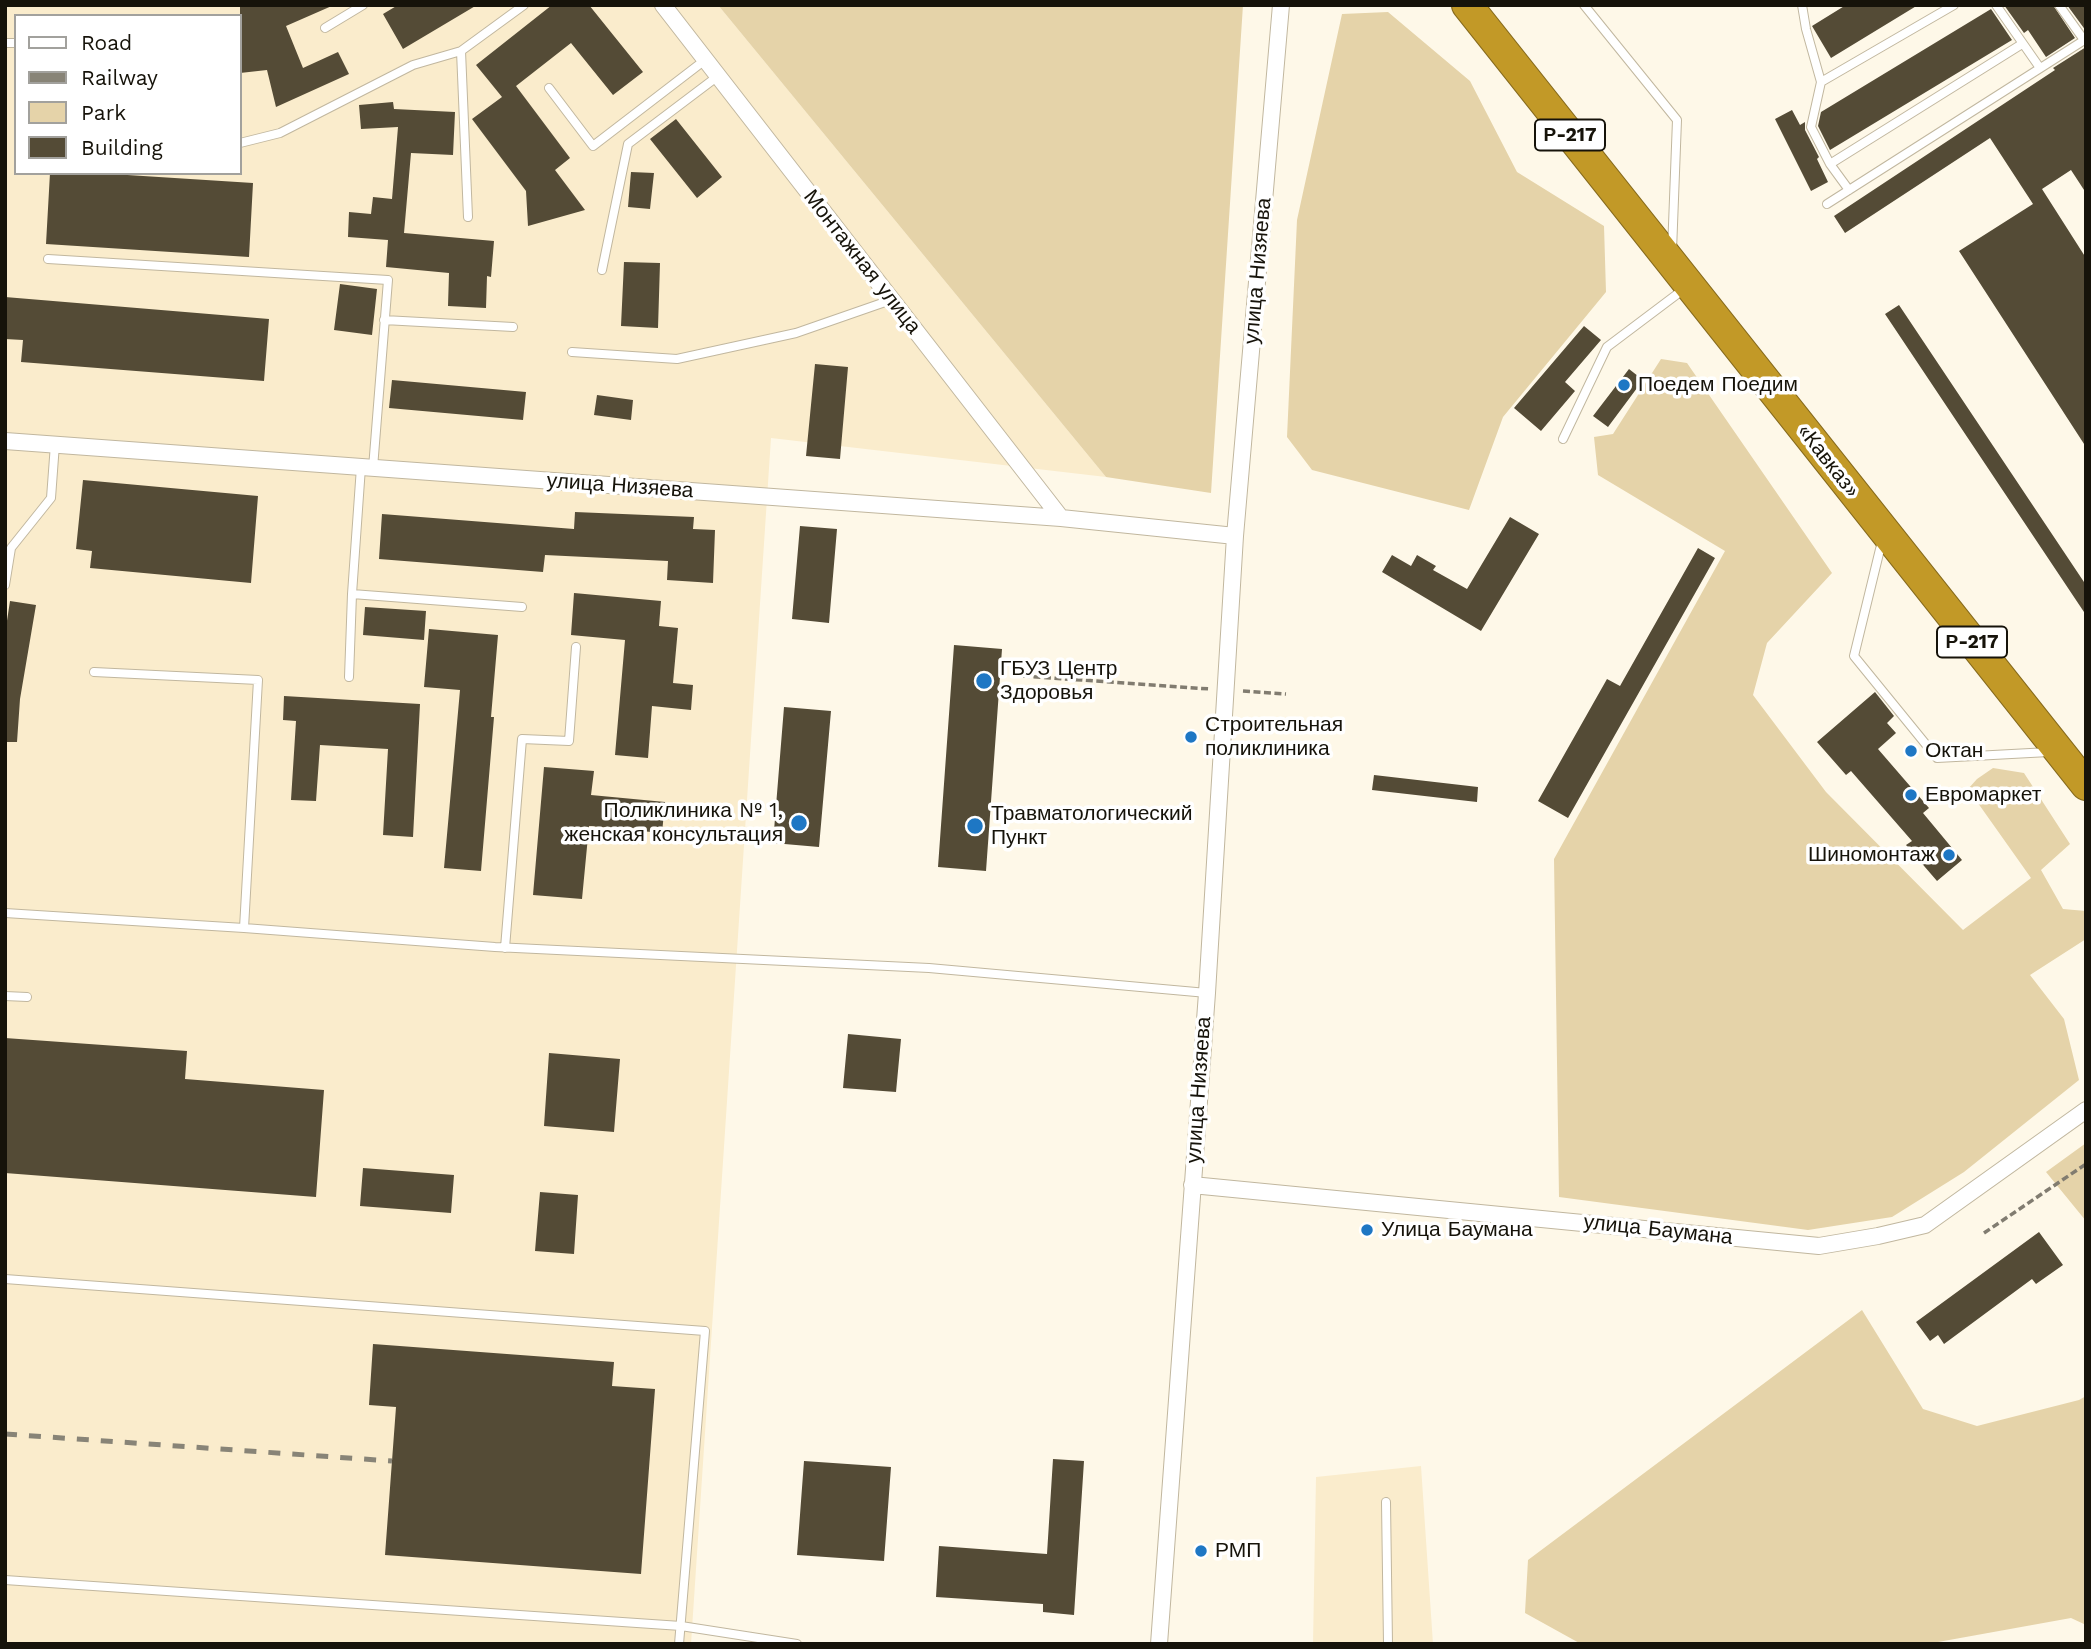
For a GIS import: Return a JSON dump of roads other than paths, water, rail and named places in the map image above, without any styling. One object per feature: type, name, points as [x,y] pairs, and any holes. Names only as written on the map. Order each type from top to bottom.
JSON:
[{"type":"highway","name":"«Кавказ»","points":[[1467,5],[2086,785]]},
{"type":"street","name":"Монтажная улица","points":[[663,5],[1061,519]]},
{"type":"street","name":"улица Низяева","points":[[1159,1644],[1207,993],[1235,536],[1281,5]]},
{"type":"street","name":"улица Низяева","points":[[5,441],[1061,519],[1235,536]]},
{"type":"street","name":"улица Баумана","points":[[1192,1185],[1819,1246],[1878,1236],[1925,1224],[2086,1110]]},
{"type":"lane","points":[[325,28],[363,5]]},
{"type":"lane","points":[[242,142],[280,133],[413,65],[461,51],[524,5]]},
{"type":"lane","points":[[1563,439],[1607,347],[1680,275],[1677,120],[1584,5]]},
{"type":"lane","points":[[1821,82],[1954,5]]},
{"type":"lane","points":[[1996,5],[2039,68]]},
{"type":"lane","points":[[1828,204],[2085,40],[2059,5]]},
{"type":"lane","points":[[1805,6],[1806,29],[1821,82],[1811,127],[1830,164],[1849,190]]},
{"type":"lane","points":[[1830,164],[2022,44]]},
{"type":"lane","points":[[461,51],[468,217]]},
{"type":"lane","points":[[549,88],[593,146],[705,60]]},
{"type":"lane","points":[[602,270],[628,144],[718,76]]},
{"type":"lane","points":[[48,259],[388,280],[352,594],[349,677]]},
{"type":"lane","points":[[572,352],[677,359],[796,333],[891,300]]},
{"type":"lane","points":[[384,320],[513,327]]},
{"type":"lane","points":[[5,585],[11,548],[51,498],[55,444]]},
{"type":"lane","points":[[1884,532],[1854,656],[1937,758],[2059,751]]},
{"type":"lane","points":[[352,594],[522,607]]},
{"type":"lane","points":[[505,948],[522,739],[569,741],[576,647]]},
{"type":"lane","points":[[94,672],[258,680],[244,928]]},
{"type":"lane","points":[[5,913],[505,948],[929,968],[1207,993]]},
{"type":"lane","points":[[5,996],[27,997]]},
{"type":"lane","points":[[5,1279],[705,1331],[679,1644]]},
{"type":"lane","points":[[1386,1502],[1388,1644]]},
{"type":"lane","points":[[5,1580],[681,1626],[797,1644]]},
{"type":"railway","points":[[5,1434],[392,1461]]},
{"type":"place","name":"Поедем Поедим","points":[[1624,385]]},
{"type":"place","name":"ГБУЗ Центр Здоровья","points":[[984,681]]},
{"type":"place","name":"Строительная поликлиника","points":[[1191,737]]},
{"type":"place","name":"Октан","points":[[1911,751]]},
{"type":"place","name":"Евромаркет","points":[[1911,795]]},
{"type":"place","name":"Поликлиника № 1, женская консультация","points":[[799,823]]},
{"type":"place","name":"Травматологический Пункт","points":[[975,826]]},
{"type":"place","name":"Шиномонтаж","points":[[1949,855]]},
{"type":"place","name":"Улица Баумана","points":[[1367,1230]]},
{"type":"place","name":"РМП","points":[[1201,1551]]}]
